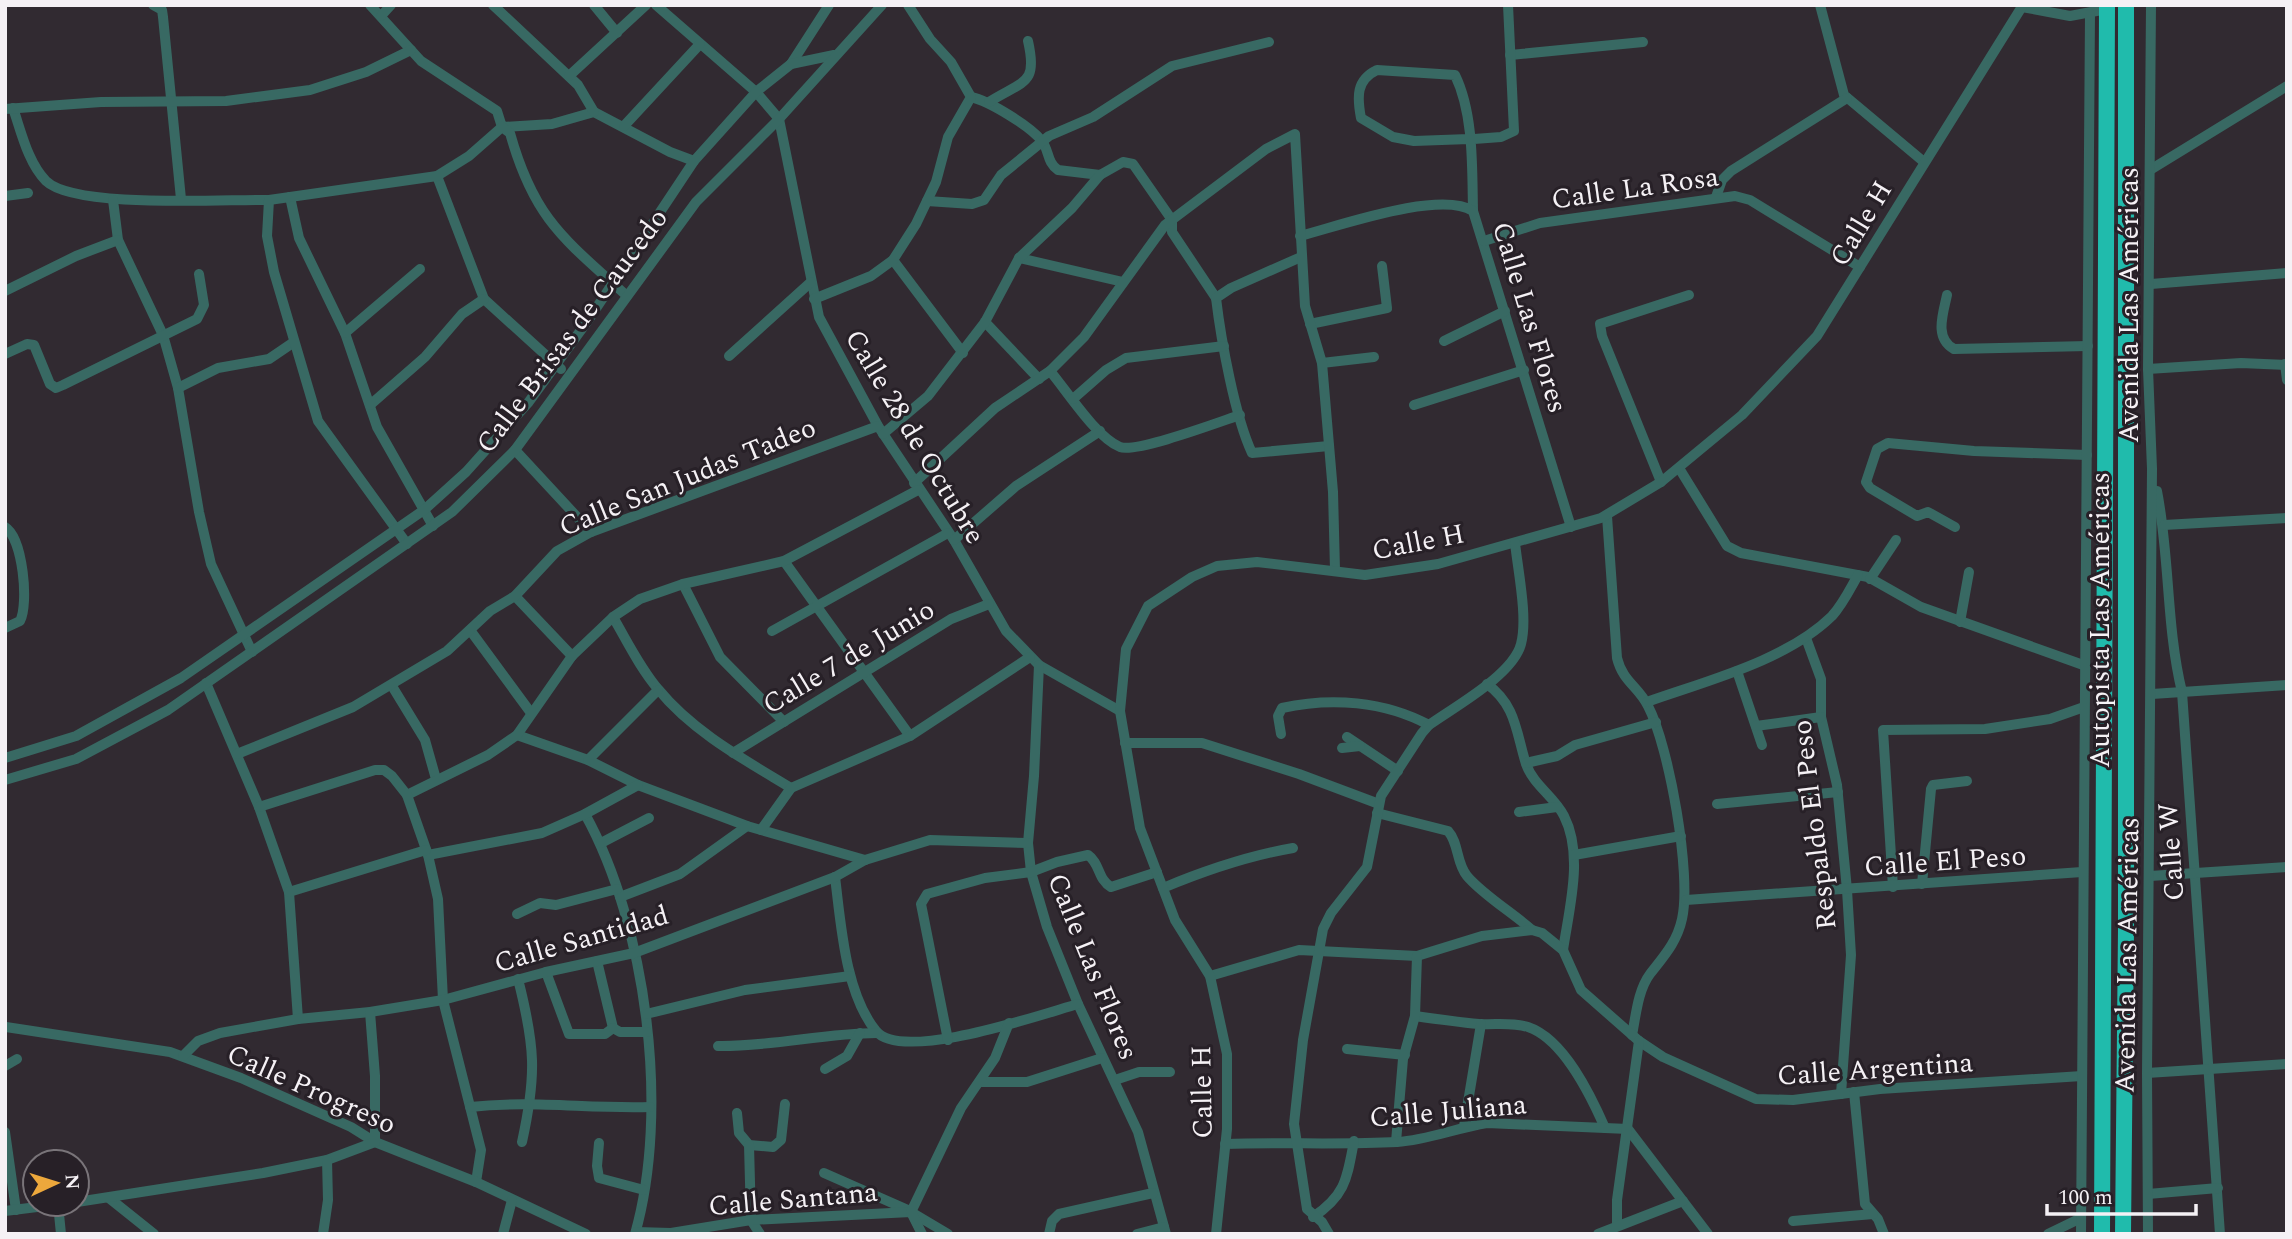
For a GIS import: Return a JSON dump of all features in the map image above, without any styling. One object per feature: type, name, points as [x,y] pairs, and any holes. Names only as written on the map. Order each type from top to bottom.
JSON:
[{"type":"highway","name":"Autopista Las Américas","points":[[2123,1234],[2126,929],[2126,5]]},
{"type":"highway","name":"Autopista Las Américas","points":[[2102,1234],[2107,7]]},
{"type":"street","points":[[153,5],[162,10],[163,17],[174,104],[180,199]]},
{"type":"street","points":[[370,5],[421,61],[497,111],[502,127],[510,133],[535,202],[556,232],[627,296]]},
{"type":"street","points":[[380,16],[391,5]]},
{"type":"street","points":[[493,5],[578,85],[594,112],[694,162]]},
{"type":"street","points":[[594,5],[617,33]]},
{"type":"street","points":[[569,76],[646,5]]},
{"type":"street","points":[[656,5],[756,92],[779,119]]},
{"type":"street","points":[[5,758],[76,736],[181,678],[424,510],[466,472],[503,432],[556,364],[694,162],[756,92],[791,64],[829,5]]},
{"type":"street","points":[[908,5],[930,39],[951,62],[971,97],[989,102],[1042,141],[1052,166],[1058,170],[1100,175],[1123,162],[1133,164],[1172,220],[1172,232],[1216,298],[1243,435],[1252,453],[1329,446]]},
{"type":"street","points":[[1473,211],[1469,139],[1461,86],[1455,75],[1377,70],[1366,75],[1357,95],[1361,118],[1393,137],[1414,141],[1469,139],[1501,137],[1514,131],[1508,5]]},
{"type":"street","points":[[1820,5],[1847,98],[1924,162]]},
{"type":"street","name":"Avenida Las Américas","points":[[2148,1234],[2147,1073],[2152,694],[2152,469],[2148,369],[2151,284],[2151,5]]},
{"type":"street","name":"Calle H","points":[[1216,1234],[1225,1144],[1227,1054],[1210,976],[1175,920],[1140,828],[1120,711],[1126,649],[1148,606],[1192,577],[1217,566],[1256,562],[1365,575],[1426,566],[1607,516],[1661,482],[1742,415],[1817,336],[2022,6],[2070,16],[2090,15],[2107,7]]},
{"type":"street","name":"Calle Brisas de Caucedo","points":[[6,776],[76,759],[168,710],[452,512],[516,448],[696,202],[779,119],[874,8]]},
{"type":"street","name":"Avenida Las Américas","points":[[2081,1234],[2090,15]]},
{"type":"street","points":[[989,102],[1029,78],[1033,63],[1028,41]]},
{"type":"street","points":[[927,201],[972,204],[984,200],[1001,175],[1042,141],[1103,111],[1172,66],[1269,42]]},
{"type":"street","points":[[1510,55],[1643,42]]},
{"type":"street","points":[[624,126],[700,44]]},
{"type":"street","points":[[411,50],[366,72],[310,90],[226,101],[174,104],[101,102],[9,108],[29,152],[47,182],[75,193],[113,200],[269,200],[437,176],[469,156],[502,127],[552,124],[594,112]]},
{"type":"street","points":[[791,64],[834,55]]},
{"type":"street","points":[[2150,170],[2287,86]]},
{"type":"street","points":[[814,299],[871,276],[893,260],[927,201],[936,182],[948,137],[971,97]]},
{"type":"street","points":[[1716,197],[1722,180],[1731,171],[1847,98]]},
{"type":"street","name":"Calle 28 de Octubre","points":[[779,119],[819,317],[880,430],[951,536],[1006,631],[1038,665],[1120,711]]},
{"type":"street","points":[[407,795],[488,755],[517,735],[572,656],[613,617],[640,599],[683,584],[784,561],[916,487],[995,408],[1050,371],[1084,337],[1172,220],[1266,149],[1295,134],[1305,306],[1322,363],[1335,570]]},
{"type":"street","name":"Calle San Judas Tadeo","points":[[237,754],[353,707],[392,686],[447,651],[490,611],[514,596],[557,551],[591,532],[880,430],[928,397],[985,322],[1019,258],[1072,208],[1100,175]]},
{"type":"street","points":[[437,176],[484,299],[568,376]]},
{"type":"street","points":[[677,190],[696,202]]},
{"type":"street","points":[[5,196],[29,193]]},
{"type":"street","points":[[290,197],[299,238],[345,333],[377,427],[433,526]]},
{"type":"street","name":"Calle La Rosa","points":[[1484,241],[1540,223],[1716,197],[1750,200],[1860,267]]},
{"type":"street","points":[[113,200],[118,240],[163,335],[178,388],[211,564],[252,652]]},
{"type":"street","points":[[269,200],[270,248],[318,421],[407,544]]},
{"type":"street","name":"Calle Las Flores","points":[[1300,236],[1425,205],[1462,204],[1473,211],[1571,527]]},
{"type":"street","points":[[5,291],[76,256],[118,240]]},
{"type":"street","points":[[1216,298],[1231,288],[1301,257]]},
{"type":"street","points":[[1019,258],[1123,282]]},
{"type":"street","points":[[893,260],[963,353]]},
{"type":"street","points":[[1310,324],[1387,308],[1382,265]]},
{"type":"street","points":[[345,333],[420,269]]},
{"type":"street","points":[[2151,284],[2287,273]]},
{"type":"street","points":[[5,354],[27,344],[34,345],[50,384],[56,387],[197,319],[202,312],[199,274]]},
{"type":"street","points":[[729,356],[811,282]]},
{"type":"street","points":[[1661,482],[1602,336],[1600,324],[1689,295]]},
{"type":"street","points":[[1947,295],[1940,329],[1947,346],[1954,349],[2088,346]]},
{"type":"street","points":[[370,405],[425,357],[462,314],[484,299]]},
{"type":"street","points":[[1444,341],[1506,311]]},
{"type":"street","points":[[985,322],[1038,379]]},
{"type":"street","points":[[178,388],[218,368],[269,359],[294,342]]},
{"type":"street","points":[[1073,399],[1105,370],[1126,358],[1224,346]]},
{"type":"street","points":[[1322,363],[1374,357]]},
{"type":"street","points":[[2148,369],[2241,363],[2286,364],[2287,380]]},
{"type":"street","points":[[1414,405],[1524,370]]},
{"type":"street","points":[[1050,371],[1100,431],[1121,447],[1133,448],[1240,415]]},
{"type":"street","points":[[772,631],[816,605],[951,536],[1016,486],[1100,431]]},
{"type":"street","points":[[503,432],[591,532]]},
{"type":"street","points":[[1955,527],[1928,512],[1917,516],[1870,488],[1866,482],[1877,449],[1888,443],[1974,451],[2087,455]]},
{"type":"street","points":[[1679,468],[1727,546],[1741,553],[1858,575],[1922,607],[2086,667]]},
{"type":"street","name":"Calle W","points":[[2152,469],[2164,526],[2171,634],[2182,692],[2220,1234]]},
{"type":"street","points":[[1607,516],[1617,658],[1625,680],[1647,702],[1656,722],[1681,836],[1686,900],[1681,924],[1669,953],[1649,975],[1637,1006],[1628,1129],[1617,1200],[1608,1230]]},
{"type":"street","points":[[2164,526],[2287,519]]},
{"type":"street","points":[[5,527],[17,544],[26,603],[20,621],[5,628]]},
{"type":"street","points":[[1870,579],[1896,540]]},
{"type":"street","points":[[1329,1234],[1322,1222],[1313,1217],[1307,1209],[1294,1124],[1303,1040],[1318,951],[1331,913],[1367,867],[1378,809],[1398,771],[1429,725],[1487,684],[1513,659],[1521,645],[1523,627],[1515,542]]},
{"type":"street","points":[[784,561],[866,671],[909,736]]},
{"type":"street","points":[[1960,622],[1969,572]]},
{"type":"street","points":[[1647,702],[1737,671],[1806,638],[1833,615],[1858,575]]},
{"type":"street","points":[[683,584],[720,657],[784,722]]},
{"type":"street","points":[[514,596],[572,656]]},
{"type":"street","name":"Calle 7 de Junio","points":[[733,753],[951,619],[989,604]]},
{"type":"street","points":[[613,617],[658,690],[673,706],[733,753],[791,788]]},
{"type":"street","points":[[470,629],[531,713]]},
{"type":"street","name":"Respaldo El Peso","points":[[1806,638],[1821,679],[1821,717],[1838,792],[1847,890],[1851,956],[1841,1094]]},
{"type":"street","points":[[761,830],[791,788],[909,736],[1030,657]]},
{"type":"street","name":"Calle Las Flores","points":[[1038,665],[1034,776],[1028,843],[1031,872],[1047,927],[1078,1003],[1138,1132],[1165,1230]]},
{"type":"street","points":[[1737,671],[1762,745]]},
{"type":"street","points":[[206,683],[259,807],[289,892],[298,1019]]},
{"type":"street","points":[[1487,684],[1508,704],[1517,723],[1526,763],[1534,782],[1557,807],[1567,824],[1574,855],[1563,950]]},
{"type":"street","points":[[2152,694],[2287,685]]},
{"type":"street","points":[[392,686],[425,740],[436,779]]},
{"type":"street","points":[[588,760],[658,690]]},
{"type":"street","points":[[1281,734],[1278,716],[1282,708],[1343,702],[1389,709],[1429,725]]},
{"type":"street","points":[[1893,887],[1883,730],[1985,729],[2050,719],[2084,708]]},
{"type":"street","points":[[1756,726],[1821,717]]},
{"type":"street","points":[[1526,763],[1656,722]]},
{"type":"street","points":[[517,735],[588,760],[638,785],[747,826],[865,860]]},
{"type":"street","points":[[1347,737],[1398,771]]},
{"type":"street","points":[[1125,743],[1202,743],[1299,774],[1378,809],[1448,831],[1453,836],[1460,864],[1467,876],[1532,930],[1542,933],[1563,950]]},
{"type":"street","points":[[1342,748],[1360,746]]},
{"type":"street","points":[[259,807],[375,770],[392,776],[407,795],[427,853],[438,899],[443,1000],[481,1150],[477,1182]]},
{"type":"street","points":[[1922,884],[1931,789],[1933,785],[1966,781]]},
{"type":"street","points":[[289,892],[427,853],[542,833],[585,814],[638,785]]},
{"type":"street","points":[[1717,804],[1838,792]]},
{"type":"street","points":[[1519,812],[1557,807]]},
{"type":"street","points":[[585,814],[601,843],[619,893],[646,1014],[650,1107],[648,1165],[636,1233]]},
{"type":"street","points":[[601,843],[649,818]]},
{"type":"street","points":[[517,914],[540,903],[556,905],[619,893],[681,874],[747,826]]},
{"type":"street","points":[[1574,855],[1681,836]]},
{"type":"street","name":"Calle Santidad","points":[[183,1056],[198,1041],[220,1033],[298,1019],[370,1012],[443,1000],[546,972],[634,953],[764,901],[835,877],[865,860],[930,840],[1028,843]]},
{"type":"street","points":[[1163,888],[1206,870],[1260,854],[1293,848]]},
{"type":"street","points":[[948,1040],[922,898],[927,894],[985,878],[1031,872],[1057,862],[1088,855],[1094,860],[1103,881],[1111,887],[1157,872]]},
{"type":"street","points":[[2150,876],[2287,867]]},
{"type":"street","name":"Calle El Peso","points":[[1686,900],[2082,872]]},
{"type":"street","points":[[835,877],[850,976],[877,1033]]},
{"type":"street","points":[[1210,976],[1299,950],[1416,956],[1482,936],[1532,930]]},
{"type":"street","name":"Calle Argentina","points":[[1563,950],[1581,990],[1636,1038],[1662,1057],[1756,1099],[1793,1100],[1854,1092],[2082,1076]]},
{"type":"street","points":[[1396,1142],[1405,1055],[1415,1016],[1416,956]]},
{"type":"street","points":[[597,961],[613,1028],[620,1032],[647,1032]]},
{"type":"street","points":[[546,972],[569,1034],[604,1034],[613,1028]]},
{"type":"street","points":[[646,1014],[745,990],[850,976]]},
{"type":"street","points":[[519,979],[533,1053],[530,1102],[522,1142]]},
{"type":"street","points":[[718,1046],[749,1047],[860,1033],[877,1033],[892,1040],[948,1040],[1078,1003]]},
{"type":"street","points":[[91,1200],[327,1160],[375,1142],[375,1076],[370,1012]]},
{"type":"street","points":[[1415,1016],[1481,1024],[1508,1023],[1531,1028],[1548,1040],[1584,1081],[1605,1128]]},
{"type":"street","points":[[911,1212],[961,1108],[981,1082],[1009,1023]]},
{"type":"street","points":[[1464,1126],[1481,1024]]},
{"type":"street","name":"Calle Progreso","points":[[6,1027],[183,1056],[242,1078],[339,1122],[375,1142],[477,1182],[586,1234]]},
{"type":"street","points":[[825,1069],[847,1056],[860,1033]]},
{"type":"street","points":[[1347,1049],[1405,1055]]},
{"type":"street","points":[[981,1082],[1027,1082],[1102,1058]]},
{"type":"street","points":[[5,1066],[17,1059]]},
{"type":"street","points":[[2147,1073],[2287,1064]]},
{"type":"street","points":[[1115,1080],[1139,1072],[1170,1072]]},
{"type":"street","points":[[1854,1092],[1865,1204],[1883,1226],[1884,1234]]},
{"type":"street","points":[[470,1107],[530,1102],[598,1109],[650,1107]]},
{"type":"street","points":[[748,1145],[773,1147],[779,1144],[785,1104]]},
{"type":"street","points":[[737,1113],[739,1133],[748,1145],[751,1220],[760,1234]]},
{"type":"street","name":"Calle Juliana","points":[[1225,1144],[1396,1142],[1425,1139],[1464,1126],[1514,1124],[1628,1129]]},
{"type":"street","points":[[1628,1129],[1708,1234]]},
{"type":"street","points":[[5,1132],[11,1210]]},
{"type":"street","points":[[1313,1217],[1330,1206],[1341,1192],[1354,1142]]},
{"type":"street","points":[[599,1143],[599,1178],[644,1190]]},
{"type":"street","points":[[323,1234],[328,1200],[327,1160]]},
{"type":"street","points":[[824,1173],[911,1212],[922,1234]]},
{"type":"street","points":[[2148,1194],[2218,1188]]},
{"type":"street","points":[[1049,1234],[1052,1221],[1059,1214],[1153,1193]]},
{"type":"street","points":[[109,1198],[154,1234]]},
{"type":"street","points":[[503,1234],[512,1200]]},
{"type":"street","points":[[1608,1230],[1683,1201]]},
{"type":"street","name":"Calle Santana","points":[[636,1233],[671,1233],[751,1220],[911,1212],[948,1234]]},
{"type":"street","points":[[1793,1221],[1873,1214]]},
{"type":"street","points":[[2048,1234],[2081,1219]]},
{"type":"street","points":[[1137,1234],[1165,1230]]}]
